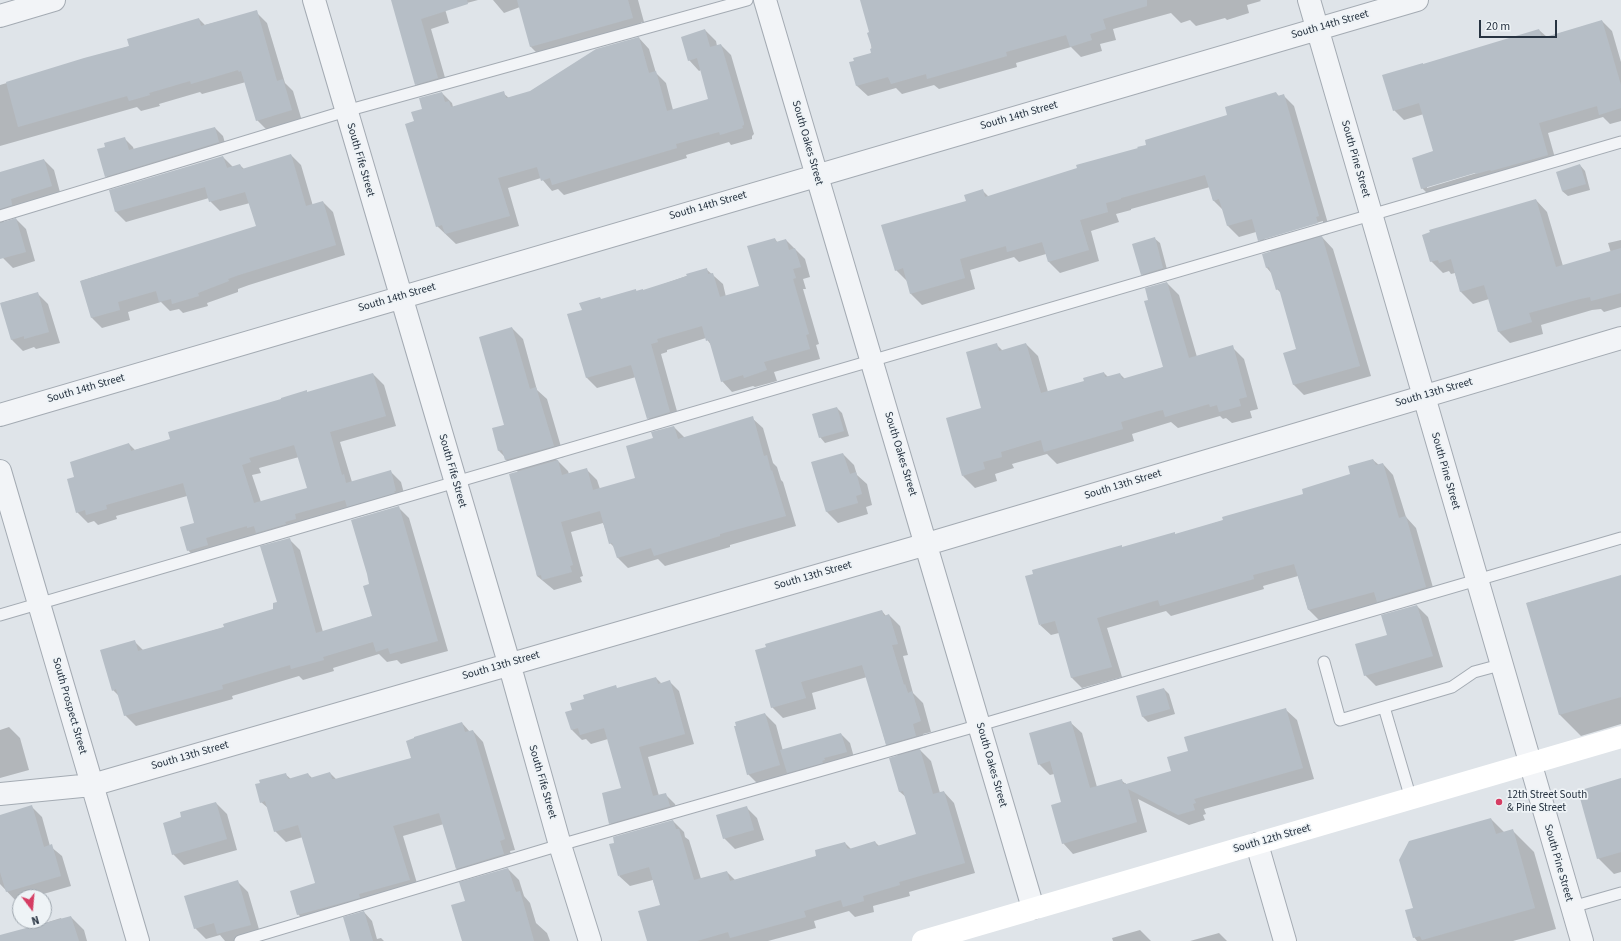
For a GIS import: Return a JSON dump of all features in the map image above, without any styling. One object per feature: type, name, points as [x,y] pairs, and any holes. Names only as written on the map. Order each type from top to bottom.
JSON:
[{"type":"main road","name":"South 12th Street","points":[[934,939],[1033,908],[1621,737]]},
{"type":"street","points":[[0,16],[54,0]]},
{"type":"street","name":"South Fife Street","points":[[314,0],[400,297],[509,663],[560,845],[590,941]]},
{"type":"street","name":"South Oakes Street","points":[[765,0],[927,544],[1033,908]]},
{"type":"street","name":"South Pine Street","points":[[1309,0],[1581,941]]},
{"type":"street","name":"South 14th Street","points":[[0,415],[1417,0]]},
{"type":"street","name":"South 13th Street","points":[[0,794],[92,785],[509,663],[927,544],[1621,338]]},
{"type":"street","name":"South Prospect Street","points":[[0,471],[138,941]]},
{"type":"street","points":[[1257,844],[1285,941]]},
{"type":"lane","points":[[0,216],[346,111],[747,0]]},
{"type":"lane","points":[[0,615],[1621,142]]},
{"type":"lane","points":[[240,941],[560,845],[980,725],[1621,538]]},
{"type":"lane","points":[[1324,662],[1340,720],[1452,687],[1474,672],[1500,664]]},
{"type":"lane","points":[[1384,707],[1411,799]]},
{"type":"lane","points":[[1572,907],[1621,893]]},
{"type":"building","points":[[391,0],[467,0],[468,4],[421,19],[438,78],[415,85]]},
{"type":"building","points":[[517,0],[628,0],[633,18],[530,47]]},
{"type":"building","points":[[860,0],[1147,0],[1147,6],[1103,19],[1106,29],[1090,34],[1092,40],[1070,47],[1066,35],[1006,52],[1007,56],[927,79],[926,74],[891,84],[888,77],[856,86],[849,62],[854,61],[853,58],[871,53],[870,49],[872,48],[867,33],[869,32]]},
{"type":"building","points":[[257,10],[277,81],[283,79],[292,110],[256,121],[241,71],[239,72],[238,70],[191,84],[190,81],[149,93],[150,95],[129,101],[127,96],[18,127],[6,82],[129,46],[127,39],[199,18],[201,26]]},
{"type":"building","points":[[1602,20],[1621,85],[1621,108],[1599,115],[1597,106],[1539,123],[1548,155],[1491,171],[1475,173],[1421,189],[1412,158],[1433,151],[1419,103],[1393,111],[1382,75],[1539,29],[1542,38]]},
{"type":"building","points":[[705,29],[710,47],[721,44],[744,123],[742,126],[743,128],[720,135],[719,132],[676,144],[677,148],[552,185],[550,178],[541,181],[537,167],[498,178],[510,216],[445,234],[442,225],[436,227],[405,124],[414,121],[411,112],[422,109],[419,98],[442,92],[445,102],[449,101],[451,107],[504,91],[506,98],[530,91],[596,49],[639,37],[649,73],[656,71],[667,111],[708,99],[697,58],[688,61],[681,37]]},
{"type":"building","points":[[1276,92],[1278,96],[1284,94],[1319,216],[1316,217],[1318,223],[1258,241],[1252,219],[1227,226],[1219,199],[1213,201],[1205,175],[1106,203],[1108,212],[1080,220],[1089,250],[1048,262],[1042,242],[1007,252],[1006,246],[960,259],[965,278],[910,294],[903,268],[895,271],[881,225],[966,201],[964,195],[983,189],[985,197],[1077,168],[1076,165],[1138,148],[1137,147],[1146,145],[1145,140],[1227,115],[1225,107]]},
{"type":"building","points":[[215,127],[219,142],[105,177],[97,149],[105,147],[104,143],[125,137],[129,150]]},
{"type":"building","points":[[291,154],[306,206],[323,201],[336,245],[228,279],[229,281],[198,293],[199,296],[172,304],[171,299],[159,302],[156,291],[118,302],[120,310],[91,318],[80,281],[256,226],[245,192],[209,202],[205,187],[115,212],[109,190],[223,156],[227,168],[240,164],[242,169]]},
{"type":"building","points":[[44,159],[52,186],[11,199],[12,205],[0,209],[0,172]]},
{"type":"building","points":[[1580,164],[1586,184],[1562,191],[1556,172]]},
{"type":"building","points":[[1536,199],[1556,267],[1621,248],[1621,293],[1591,301],[1590,297],[1580,299],[1529,313],[1532,322],[1498,332],[1484,285],[1460,292],[1451,259],[1439,263],[1438,260],[1430,262],[1422,235],[1430,232],[1429,230]]},
{"type":"building","points":[[16,218],[26,252],[0,259],[0,223]]},
{"type":"building","points":[[1322,236],[1360,366],[1293,385],[1283,353],[1296,349],[1279,289],[1276,290],[1269,267],[1266,268],[1262,254]]},
{"type":"building","points":[[1155,237],[1163,268],[1141,275],[1132,244]]},
{"type":"building","points":[[775,238],[776,242],[786,239],[789,250],[795,248],[801,267],[793,269],[796,278],[793,279],[809,334],[806,335],[810,349],[764,362],[767,370],[744,378],[743,375],[721,382],[709,340],[706,341],[702,326],[657,339],[658,342],[651,344],[670,412],[647,419],[631,365],[586,378],[567,314],[582,310],[579,303],[600,297],[601,299],[636,289],[636,291],[643,290],[707,268],[708,274],[713,273],[720,297],[759,286],[747,246]]},
{"type":"building","points":[[1167,282],[1189,358],[1233,345],[1247,397],[1239,399],[1241,406],[1219,412],[1217,405],[1210,407],[1209,404],[1165,417],[1163,410],[1158,411],[1121,422],[1123,429],[1044,452],[1041,440],[1001,452],[1002,457],[983,462],[985,469],[962,476],[946,418],[981,408],[966,352],[997,343],[999,351],[1026,343],[1041,393],[1084,381],[1083,378],[1104,372],[1105,377],[1120,373],[1122,379],[1163,367],[1144,301],[1148,300],[1145,288]]},
{"type":"building","points":[[38,292],[49,332],[24,339],[24,336],[11,340],[0,303]]},
{"type":"building","points":[[512,327],[530,389],[536,387],[554,446],[505,460],[502,450],[498,451],[492,428],[504,425],[479,337]]},
{"type":"building","points":[[373,373],[386,416],[330,432],[342,475],[344,474],[346,483],[391,470],[396,491],[394,491],[395,493],[347,507],[345,500],[295,514],[296,519],[285,522],[286,524],[256,533],[254,526],[247,528],[247,526],[206,538],[208,545],[187,551],[180,527],[194,523],[183,483],[106,505],[107,509],[86,515],[85,510],[76,513],[67,479],[74,477],[70,462],[129,443],[131,451],[170,439],[168,432],[307,390],[307,392]],"holes":[[[294,445],[307,488],[254,503],[242,465],[251,462],[249,458]]]},
{"type":"building","points":[[837,407],[844,431],[819,438],[812,414]]},
{"type":"building","points":[[753,416],[764,456],[767,455],[786,516],[720,534],[720,536],[654,556],[651,548],[617,558],[612,543],[609,544],[600,511],[561,522],[573,565],[570,566],[572,572],[542,580],[541,575],[537,576],[509,474],[558,460],[562,475],[587,468],[593,490],[635,478],[626,446],[653,438],[651,432],[674,426],[678,439]]},
{"type":"building","points":[[843,453],[850,474],[856,472],[862,494],[856,496],[858,503],[826,512],[811,462]]},
{"type":"building","points":[[1373,459],[1376,465],[1383,463],[1399,518],[1406,516],[1426,587],[1377,602],[1374,592],[1308,610],[1294,564],[1253,575],[1254,579],[1160,606],[1158,600],[1097,618],[1112,667],[1071,678],[1055,621],[1039,625],[1025,576],[1033,574],[1032,570],[1122,545],[1122,547],[1175,532],[1175,534],[1223,520],[1222,517],[1303,494],[1302,489],[1350,474],[1348,466]]},
{"type":"building","points":[[399,506],[438,641],[390,654],[388,648],[376,652],[373,642],[323,657],[324,660],[291,669],[290,665],[222,685],[223,689],[124,716],[116,689],[112,691],[100,650],[135,640],[138,651],[224,627],[223,624],[273,609],[273,603],[277,602],[260,546],[290,538],[316,633],[372,616],[363,586],[369,584],[367,574],[351,520]]},
{"type":"building","points":[[1621,575],[1621,697],[1559,715],[1526,603]]},
{"type":"building","points":[[1417,605],[1433,656],[1364,676],[1355,644],[1387,635],[1381,615]]},
{"type":"building","points":[[882,610],[884,616],[889,614],[898,644],[892,645],[904,685],[905,684],[908,693],[912,691],[921,721],[913,724],[916,736],[886,745],[862,665],[801,682],[806,698],[771,708],[755,650],[766,647],[765,644]]},
{"type":"building","points":[[656,677],[658,684],[670,680],[685,734],[639,747],[653,796],[666,793],[670,806],[609,824],[602,793],[621,788],[604,728],[580,735],[578,728],[571,730],[565,712],[572,710],[570,703],[584,699],[583,695],[616,685],[617,688]]},
{"type":"building","points":[[1164,688],[1170,709],[1142,717],[1136,696]]},
{"type":"building","points":[[1286,708],[1303,768],[1194,799],[1196,803],[1193,804],[1195,810],[1178,815],[1128,789],[1137,822],[1062,844],[1051,805],[1061,802],[1050,761],[1038,765],[1029,733],[1071,721],[1090,788],[1122,779],[1123,784],[1126,784],[1171,771],[1167,757],[1188,751],[1184,737]]},
{"type":"building","points":[[765,713],[780,765],[747,775],[734,726],[736,726],[735,722]]},
{"type":"building","points":[[462,722],[465,732],[473,730],[505,839],[500,841],[504,854],[456,869],[439,813],[393,826],[410,880],[359,894],[360,898],[297,915],[290,891],[315,883],[298,825],[274,832],[265,801],[260,803],[255,784],[260,783],[259,780],[286,773],[288,779],[308,773],[310,778],[330,772],[332,779],[335,779],[411,758],[406,741],[414,737]]},
{"type":"building","points":[[841,733],[847,752],[824,758],[825,760],[822,761],[823,763],[787,773],[780,750]]},
{"type":"building","points":[[920,749],[933,794],[944,791],[965,863],[899,882],[900,885],[863,896],[864,901],[843,907],[841,900],[804,911],[806,917],[730,938],[728,932],[697,941],[647,941],[638,911],[660,905],[649,867],[618,876],[609,844],[614,843],[613,837],[673,820],[676,829],[679,829],[694,880],[727,871],[730,881],[816,856],[815,850],[845,842],[847,848],[849,849],[875,841],[877,846],[916,834],[903,791],[899,792],[889,758]]},
{"type":"building","points":[[1621,778],[1621,852],[1597,859],[1578,791]]},
{"type":"building","points":[[216,802],[227,839],[172,855],[163,823],[181,817],[180,812]]},
{"type":"building","points":[[32,805],[44,847],[52,844],[61,876],[12,889],[6,892],[0,872],[0,815]]},
{"type":"building","points":[[747,806],[754,830],[723,839],[716,815]]},
{"type":"building","points":[[1491,818],[1496,834],[1513,829],[1535,908],[1422,940],[1420,936],[1413,938],[1405,910],[1413,908],[1399,860],[1409,841]]},
{"type":"building","points":[[508,868],[516,892],[520,891],[534,941],[462,941],[451,905],[465,901],[459,882]]},
{"type":"building","points":[[238,880],[251,925],[217,934],[214,923],[194,929],[184,896]]},
{"type":"building","points":[[364,911],[373,941],[350,941],[343,917]]},
{"type":"building","points":[[71,916],[79,941],[0,941],[0,935],[22,929],[52,929],[52,921]]},
{"type":"place","name":"12th Street South & Pine Street","points":[[1499,802]]}]
